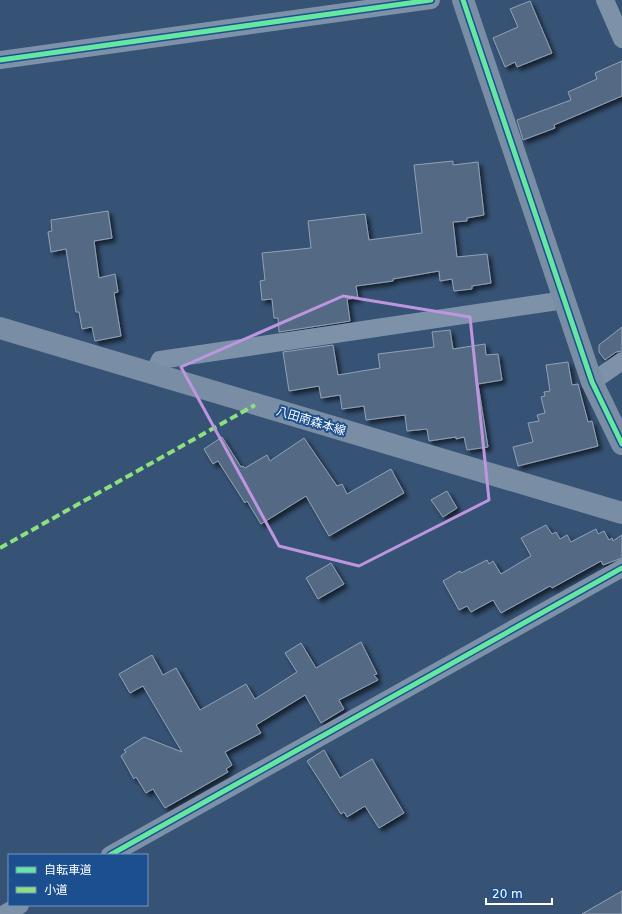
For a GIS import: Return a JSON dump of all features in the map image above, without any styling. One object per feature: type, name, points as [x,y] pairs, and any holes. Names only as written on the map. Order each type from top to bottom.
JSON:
[{"type":"main road","points":[[464,0],[592,382],[622,444]]},
{"type":"main road","name":"八田南森本線","points":[[0,328],[622,513]]},
{"type":"street","points":[[0,60],[431,0]]},
{"type":"street","points":[[605,0],[622,39]]},
{"type":"street","points":[[153,374],[160,360],[565,300]]},
{"type":"street","points":[[592,382],[622,361]]},
{"type":"street","points":[[112,854],[622,568]]},
{"type":"street","points":[[4,914],[18,906]]},
{"type":"highlighted area","points":[[343,296],[470,317],[489,500],[359,566],[279,546],[181,367]]},
{"type":"building","points":[[530,1],[552,53],[517,67],[515,62],[505,67],[493,38],[518,27],[510,9]]},
{"type":"building","points":[[622,61],[622,96],[554,125],[555,128],[523,140],[517,120],[571,100],[568,92],[597,79],[595,73]]},
{"type":"building","points":[[453,161],[453,165],[478,162],[484,215],[467,218],[467,221],[453,222],[457,257],[487,254],[491,283],[472,286],[472,289],[454,291],[452,279],[440,281],[439,271],[393,279],[393,281],[356,286],[358,298],[347,299],[350,321],[279,332],[278,318],[274,318],[272,299],[262,300],[260,281],[265,280],[262,253],[311,248],[308,221],[365,214],[369,240],[422,233],[414,165]]},
{"type":"building","points":[[108,211],[112,238],[94,241],[99,278],[115,274],[118,292],[114,293],[121,336],[95,341],[92,327],[82,329],[79,312],[76,312],[66,249],[51,252],[48,232],[52,231],[51,220]]},
{"type":"building","points":[[622,327],[622,351],[616,352],[605,360],[599,352],[599,345]]},
{"type":"building","points":[[450,330],[453,349],[485,344],[486,355],[498,354],[502,380],[478,384],[488,447],[467,450],[464,437],[429,441],[427,429],[407,431],[405,415],[366,420],[364,406],[342,409],[340,395],[321,398],[319,386],[289,391],[283,352],[333,345],[338,375],[380,368],[378,354],[434,347],[432,332]]},
{"type":"building","points":[[568,362],[572,385],[578,384],[588,422],[592,421],[598,446],[518,466],[513,447],[533,442],[528,423],[539,421],[537,415],[545,413],[541,397],[545,396],[544,392],[550,391],[546,365]]},
{"type":"building","points":[[222,437],[241,467],[243,466],[245,468],[267,455],[270,461],[304,438],[337,486],[342,484],[347,494],[391,469],[404,493],[329,536],[306,496],[261,524],[247,501],[245,503],[218,461],[213,464],[204,449]]},
{"type":"building","points":[[447,491],[457,508],[443,517],[431,500]]},
{"type":"building","points":[[546,525],[552,534],[556,532],[560,539],[567,535],[571,542],[596,529],[598,534],[604,531],[609,540],[612,538],[613,541],[622,535],[622,558],[603,565],[601,561],[552,588],[550,586],[501,613],[493,600],[471,612],[467,606],[459,610],[443,581],[460,571],[461,573],[487,560],[489,564],[493,561],[501,574],[531,556],[521,538]]},
{"type":"building","points":[[331,563],[344,584],[318,599],[306,578]]},
{"type":"building","points":[[361,642],[377,674],[374,675],[378,680],[339,700],[344,709],[321,723],[305,695],[256,725],[261,733],[225,752],[232,765],[226,769],[228,772],[165,808],[153,789],[146,793],[136,777],[134,779],[121,756],[126,752],[124,750],[144,737],[182,752],[143,686],[130,693],[119,674],[152,655],[163,675],[176,668],[200,710],[246,684],[255,699],[297,672],[285,653],[301,643],[316,668]]},
{"type":"building","points":[[324,750],[340,778],[372,759],[404,813],[379,828],[365,806],[347,817],[344,812],[341,814],[307,761]]},
{"type":"building","points":[[622,891],[622,914],[582,914]]},
{"type":"marked path","points":[[0,548],[255,405]]},
{"type":"cycle path","points":[[0,60],[431,0]]},
{"type":"cycle path","points":[[463,0],[592,382],[622,444]]},
{"type":"cycle path","points":[[112,854],[622,568]]}]
